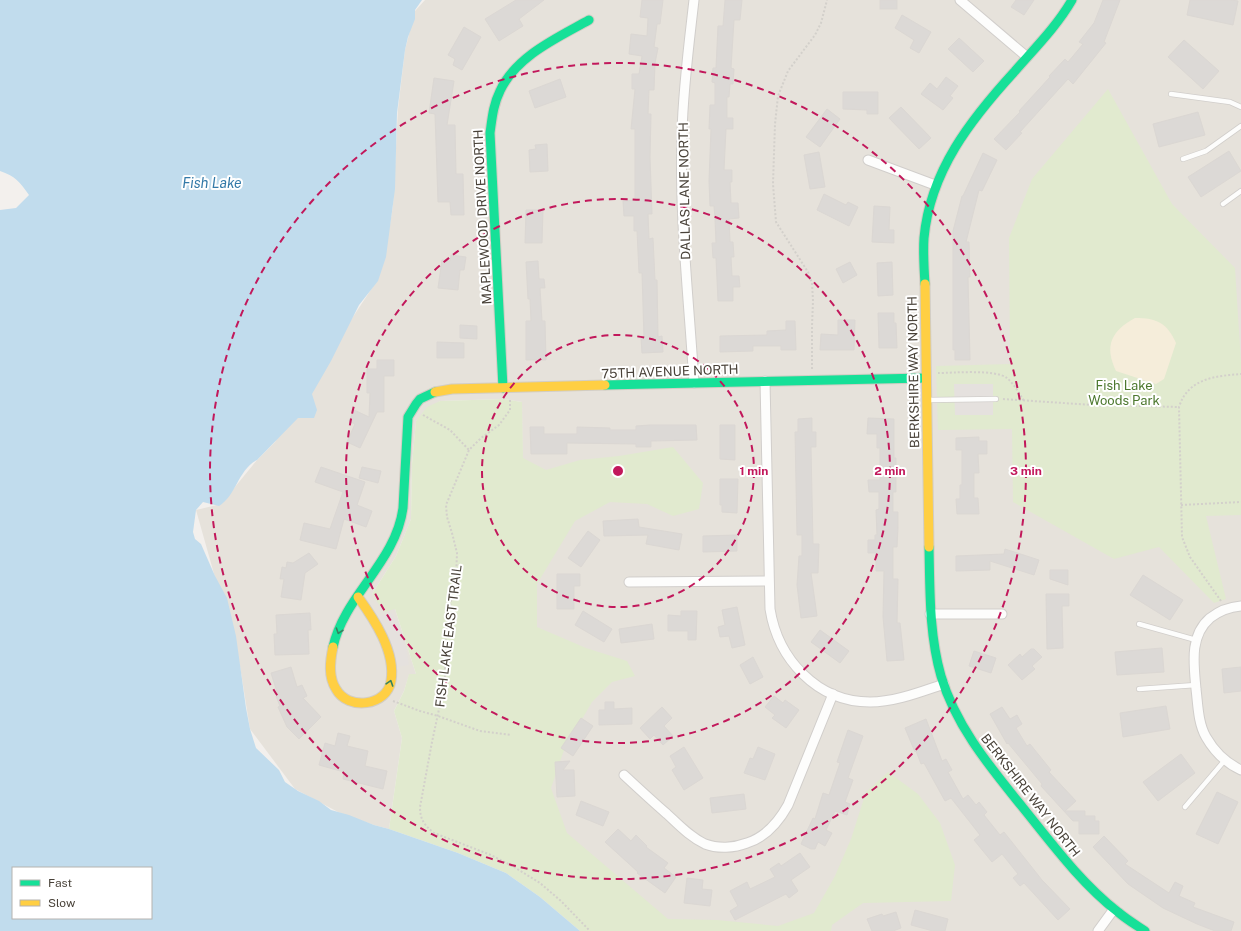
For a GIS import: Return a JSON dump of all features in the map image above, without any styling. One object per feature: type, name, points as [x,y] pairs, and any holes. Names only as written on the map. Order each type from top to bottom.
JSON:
[{"type":"street","name":"DALLAS LANE NORTH","points":[[694,0],[683,106],[681,175],[694,383]]},
{"type":"street","points":[[960,0],[1027,57]]},
{"type":"street","name":"BERKSHIRE WAY NORTH","points":[[1072,0],[1054,28],[1027,57],[971,123],[954,146],[935,185],[925,219],[925,378],[930,614],[935,646],[944,684],[960,720],[980,755],[1063,858],[1088,885],[1114,909],[1145,931]]},
{"type":"street","name":"MAPLEWOOD DRIVE NORTH","points":[[506,388],[490,133],[492,111],[499,91],[510,73],[524,60],[589,20]]},
{"type":"street","points":[[868,160],[935,185]]},
{"type":"street","name":"75TH AVENUE NORTH","points":[[415,404],[430,392],[440,390],[925,378]]},
{"type":"street","points":[[765,381],[768,581],[770,609],[772,625],[786,655],[806,678],[833,694],[850,699],[869,702],[888,701],[944,684]]},
{"type":"street","points":[[358,597],[374,618],[384,640],[390,659],[392,676],[391,684],[385,694],[362,704],[351,702],[334,688],[331,679],[331,666],[336,637],[346,613],[358,597],[388,549],[400,521],[402,511],[408,417],[415,404]]},
{"type":"street","points":[[629,582],[768,581]]},
{"type":"street","points":[[1241,606],[1216,613],[1207,621],[1199,632],[1196,640],[1194,660],[1198,709],[1200,722],[1205,735],[1212,747],[1225,760],[1241,770]]},
{"type":"street","points":[[930,614],[1002,614]]},
{"type":"street","points":[[624,775],[689,835],[706,844],[724,848],[739,846],[756,840],[768,832],[780,820],[788,805],[833,694]]},
{"type":"street","points":[[1098,931],[1114,909]]},
{"type":"lane","points":[[1171,94],[1230,102],[1241,107]]},
{"type":"lane","points":[[1183,159],[1206,151],[1241,126]]},
{"type":"lane","points":[[1223,204],[1241,191]]},
{"type":"lane","points":[[926,400],[996,399]]},
{"type":"lane","points":[[1138,624],[1196,640]]},
{"type":"lane","points":[[1140,689],[1196,685]]},
{"type":"lane","points":[[1185,807],[1225,760]]},
{"type":"path","points":[[812,380],[812,283],[808,272],[776,222],[773,184],[775,124],[778,96],[788,71],[815,35],[821,23],[827,0]]},
{"type":"path","points":[[925,378],[932,374],[999,374],[1008,379],[1024,401]]},
{"type":"path","points":[[1226,609],[1190,557],[1184,544],[1181,528],[1179,407],[1187,391],[1201,381],[1217,376],[1241,374]]},
{"type":"path","name":"FISH LAKE EAST TRAIL","points":[[506,388],[510,410],[499,424],[480,438],[469,450],[446,505],[446,517],[457,553],[456,578],[448,616],[445,647],[445,681],[432,742],[420,807],[420,815],[423,822],[434,833],[491,855],[540,883],[561,901],[590,931]]},
{"type":"path","points":[[996,399],[1093,405],[1179,407]]},
{"type":"path","points":[[415,404],[428,419],[450,430],[469,450]]},
{"type":"path","points":[[1181,505],[1241,502]]},
{"type":"path","points":[[385,694],[391,700],[420,712],[438,716],[480,731],[511,735]]},
{"type":"shaded area","points":[[425,0],[1241,0],[1241,931],[650,931],[525,859],[522,402],[504,399],[440,401],[416,421],[412,464],[411,519],[396,556],[372,594],[395,609],[416,674],[409,675],[404,691],[394,711],[402,738],[389,829],[338,812],[295,789],[250,729],[240,666],[196,510],[221,504],[257,460],[275,442],[374,285],[390,225],[393,205],[398,109],[405,50],[415,11]]},
{"type":"shaded area","points":[[954,384],[993,384],[993,415],[955,415]]},
{"type":"shaded area","points":[[392,613],[400,629],[409,665],[391,668],[374,618]]},
{"type":"green space","name":"Fish Lake Woods Park","points":[[1108,89],[1172,204],[1235,268],[1241,363],[1241,515],[1206,516],[1226,599],[1214,603],[1159,547],[1114,559],[1013,502],[1012,429],[938,430],[936,366],[1010,364],[1009,238],[1032,179]]},
{"type":"green space","points":[[504,399],[522,402],[523,458],[546,470],[580,460],[619,456],[673,447],[703,483],[699,509],[673,516],[647,504],[610,502],[575,521],[537,584],[537,627],[586,648],[627,661],[635,676],[612,682],[592,702],[564,750],[551,788],[567,833],[668,919],[717,920],[778,926],[814,913],[835,876],[851,839],[866,792],[888,772],[918,794],[940,823],[955,865],[951,901],[863,903],[832,925],[831,931],[580,931],[540,897],[506,873],[458,853],[389,829],[402,738],[394,711],[404,691],[409,674],[416,674],[395,609],[384,612],[372,594],[396,556],[411,519],[412,464],[416,421],[427,407],[440,401]]},
{"type":"sand","points":[[1135,318],[1149,319],[1165,326],[1173,336],[1176,343],[1164,379],[1156,384],[1116,371],[1112,362],[1110,347],[1115,334],[1120,328]]},
{"type":"water","name":"Fish Lake","points":[[0,0],[422,0],[415,10],[415,19],[405,50],[397,113],[395,189],[386,257],[378,281],[359,305],[331,361],[312,394],[317,410],[314,418],[298,418],[257,460],[245,470],[225,502],[219,506],[203,502],[196,510],[193,532],[195,539],[201,544],[215,576],[227,598],[236,636],[250,729],[256,748],[279,770],[285,782],[298,791],[319,801],[331,810],[458,853],[506,873],[540,897],[580,931],[0,931],[0,210],[16,208],[29,195],[23,186],[10,175],[0,171]]},
{"type":"building","points":[[516,0],[544,0],[519,19],[523,26],[499,41],[485,19]]},
{"type":"building","points":[[642,0],[663,0],[660,24],[657,24],[654,47],[658,48],[655,63],[654,90],[649,90],[648,114],[651,114],[650,157],[652,214],[648,214],[649,239],[653,238],[655,280],[657,280],[658,337],[662,336],[663,352],[642,353],[641,338],[644,338],[642,273],[639,273],[637,231],[634,231],[634,216],[624,216],[623,201],[635,200],[635,129],[631,129],[635,89],[632,89],[632,74],[639,74],[642,56],[629,54],[631,34],[647,36],[648,18],[640,17]]},
{"type":"building","points":[[725,0],[742,0],[740,20],[734,20],[731,68],[734,69],[733,84],[730,84],[729,97],[727,97],[727,118],[733,118],[733,129],[726,129],[724,170],[732,170],[732,182],[730,182],[731,203],[738,203],[739,218],[729,219],[730,242],[733,242],[734,257],[731,257],[732,276],[739,276],[740,287],[733,287],[733,301],[718,301],[716,258],[713,258],[712,243],[716,243],[715,219],[714,206],[710,206],[709,181],[711,129],[709,129],[710,105],[715,105],[715,83],[712,82],[713,68],[716,68],[718,26],[723,26]]},
{"type":"building","points":[[880,0],[897,0],[897,9],[880,9]]},
{"type":"building","points":[[1016,0],[1034,0],[1024,15],[1011,7]]},
{"type":"building","points":[[1103,0],[1120,0],[1104,42],[1106,43],[1073,84],[1068,79],[1020,132],[1022,133],[1006,150],[994,139],[1020,112],[1019,111],[1050,77],[1049,76],[1065,59],[1068,62],[1083,44],[1079,42],[1094,23]]},
{"type":"building","points":[[1190,0],[1238,1],[1233,25],[1187,15]]},
{"type":"building","points":[[902,15],[931,32],[919,53],[910,48],[914,40],[895,28]]},
{"type":"building","points":[[464,27],[481,37],[462,70],[453,65],[455,59],[448,55]]},
{"type":"building","points":[[959,38],[984,61],[973,72],[948,49]]},
{"type":"building","points":[[1184,40],[1219,71],[1203,89],[1168,57]]},
{"type":"building","points":[[946,77],[958,86],[950,96],[953,98],[943,110],[921,94],[930,83],[937,89]]},
{"type":"building","points":[[434,78],[454,81],[447,125],[455,125],[456,174],[463,174],[464,215],[451,215],[450,202],[438,202],[435,114],[429,113]]},
{"type":"building","points":[[560,79],[566,97],[535,108],[529,91]]},
{"type":"building","points":[[843,92],[878,92],[878,114],[867,114],[867,110],[843,109]]},
{"type":"building","points":[[901,107],[931,138],[919,149],[889,118]]},
{"type":"building","points":[[827,109],[840,119],[820,147],[806,137]]},
{"type":"building","points":[[1198,112],[1205,135],[1159,147],[1153,124]]},
{"type":"building","points":[[547,144],[548,171],[530,172],[529,150],[536,149],[535,145]]},
{"type":"building","points":[[1229,151],[1241,171],[1201,197],[1188,177]]},
{"type":"building","points":[[819,152],[825,187],[810,189],[804,155]]},
{"type":"building","points":[[983,153],[997,160],[982,191],[979,190],[966,242],[969,242],[970,277],[968,277],[970,360],[955,360],[955,350],[953,350],[953,231],[962,196]]},
{"type":"building","points":[[824,194],[846,205],[848,202],[858,207],[849,226],[817,210]]},
{"type":"building","points":[[874,206],[890,207],[889,230],[894,230],[894,243],[872,242]]},
{"type":"building","points":[[526,210],[543,210],[542,243],[525,243]]},
{"type":"building","points":[[451,255],[466,257],[464,270],[460,270],[458,290],[438,288],[442,260],[450,261]]},
{"type":"building","points":[[538,261],[539,279],[544,279],[545,288],[540,288],[542,321],[545,321],[546,360],[526,360],[526,321],[531,321],[526,262]]},
{"type":"building","points":[[850,262],[857,275],[843,283],[836,269]]},
{"type":"building","points":[[892,262],[893,295],[878,296],[877,263]]},
{"type":"building","points":[[878,313],[894,313],[897,348],[879,348]]},
{"type":"building","points":[[838,320],[855,320],[854,350],[820,350],[821,334],[838,335]]},
{"type":"building","points":[[786,321],[795,321],[796,350],[781,350],[781,346],[753,346],[753,351],[720,352],[720,336],[767,335],[767,331],[786,330]]},
{"type":"building","points":[[460,325],[477,326],[477,339],[460,338]]},
{"type":"building","points":[[437,342],[464,343],[464,358],[437,358]]},
{"type":"building","points":[[377,360],[394,360],[394,376],[384,376],[384,412],[377,412],[360,448],[347,442],[355,424],[349,421],[354,410],[369,417],[370,393],[367,393],[367,369],[377,369]]},
{"type":"building","points":[[812,418],[812,432],[816,432],[816,447],[811,447],[813,544],[819,544],[818,573],[811,573],[817,616],[801,618],[797,585],[799,556],[802,556],[802,535],[797,535],[795,432],[798,432],[798,419]]},
{"type":"building","points":[[868,418],[894,419],[896,492],[893,492],[893,512],[898,512],[898,527],[897,547],[893,547],[893,579],[898,579],[897,623],[900,623],[904,660],[887,661],[883,617],[884,571],[876,571],[876,553],[868,553],[868,540],[875,540],[875,535],[877,535],[876,510],[879,509],[879,492],[869,492],[868,480],[880,480],[880,448],[877,448],[877,434],[867,434]]},
{"type":"building","points":[[696,425],[697,440],[651,441],[651,447],[636,447],[636,444],[567,443],[567,454],[531,454],[530,427],[544,427],[544,434],[577,434],[577,427],[610,428],[610,430],[636,430],[636,426]]},
{"type":"building","points":[[720,425],[735,425],[735,460],[720,459]]},
{"type":"building","points":[[979,437],[979,441],[987,441],[987,454],[978,454],[979,473],[974,473],[974,498],[978,498],[979,514],[957,514],[956,499],[960,499],[960,485],[962,485],[962,450],[956,450],[956,438]]},
{"type":"building","points":[[321,467],[365,482],[357,505],[372,511],[366,527],[344,519],[336,549],[300,540],[304,523],[330,529],[343,492],[315,482]]},
{"type":"building","points":[[362,467],[381,471],[378,483],[359,478]]},
{"type":"building","points":[[720,479],[738,479],[737,513],[722,512],[722,505],[720,505]]},
{"type":"building","points":[[638,519],[639,527],[682,534],[679,550],[646,544],[648,535],[604,536],[603,521]]},
{"type":"building","points":[[588,531],[600,540],[581,567],[568,558]]},
{"type":"building","points":[[737,535],[737,551],[703,552],[703,536]]},
{"type":"building","points":[[1005,549],[1039,560],[1034,575],[990,561],[990,570],[956,571],[956,556],[1004,554]]},
{"type":"building","points":[[309,553],[318,564],[305,573],[301,600],[281,597],[284,579],[280,579],[282,567],[286,568],[287,562],[293,563]]},
{"type":"building","points":[[1050,570],[1068,570],[1068,585],[1050,579]]},
{"type":"building","points":[[557,574],[580,574],[580,586],[574,586],[574,609],[557,609]]},
{"type":"building","points":[[1143,575],[1183,600],[1170,620],[1130,595]]},
{"type":"building","points":[[1046,594],[1069,594],[1069,606],[1062,606],[1063,648],[1047,649]]},
{"type":"building","points":[[737,607],[745,645],[732,648],[729,636],[720,637],[718,627],[725,625],[722,610]]},
{"type":"building","points":[[583,611],[612,629],[604,642],[575,625]]},
{"type":"building","points":[[681,611],[697,611],[696,640],[688,640],[688,631],[668,631],[668,615],[681,616]]},
{"type":"building","points":[[310,613],[311,630],[308,630],[309,654],[275,655],[274,634],[277,634],[276,615]]},
{"type":"building","points":[[652,624],[654,639],[621,643],[619,629]]},
{"type":"building","points":[[820,630],[849,651],[840,663],[811,642]]},
{"type":"building","points":[[1162,648],[1164,672],[1117,675],[1115,652]]},
{"type":"building","points":[[1031,649],[1034,649],[1042,657],[1032,666],[1035,669],[1022,680],[1008,665],[1020,654],[1022,657]]},
{"type":"building","points":[[974,651],[996,658],[991,673],[969,666]]},
{"type":"building","points":[[753,657],[763,677],[750,684],[740,665]]},
{"type":"building","points":[[291,667],[297,687],[302,685],[307,696],[303,698],[321,717],[299,739],[287,727],[278,707],[280,706],[276,696],[278,695],[271,673]]},
{"type":"building","points":[[1241,667],[1241,691],[1224,693],[1222,669]]},
{"type":"building","points":[[774,696],[783,703],[785,700],[799,710],[786,728],[772,718],[775,715],[765,707]]},
{"type":"building","points":[[605,702],[614,702],[614,709],[632,708],[632,724],[599,725],[599,710],[605,710]]},
{"type":"building","points":[[1166,706],[1170,729],[1123,737],[1120,713]]},
{"type":"building","points":[[662,707],[672,718],[664,726],[673,736],[663,745],[654,735],[650,739],[640,728]]},
{"type":"building","points":[[1002,707],[1010,719],[1017,715],[1022,724],[1016,728],[1027,746],[1030,744],[1051,770],[1049,772],[1076,801],[1065,811],[1085,811],[1085,816],[1095,816],[1095,821],[1099,821],[1099,834],[1079,834],[1079,821],[1073,821],[1041,786],[1042,784],[1008,743],[1007,744],[990,714]]},
{"type":"building","points":[[581,718],[593,726],[573,756],[561,748]]},
{"type":"building","points":[[926,719],[942,761],[946,759],[952,770],[948,772],[963,799],[968,795],[976,805],[979,802],[987,812],[984,815],[1000,835],[1004,832],[1042,880],[1070,909],[1058,920],[1024,883],[1020,886],[1013,878],[1018,874],[1002,854],[992,862],[974,840],[980,835],[951,798],[945,801],[924,763],[921,764],[905,728]]},
{"type":"building","points":[[848,730],[863,736],[848,778],[853,780],[845,802],[850,804],[847,815],[835,811],[826,830],[832,833],[825,846],[818,842],[815,849],[811,849],[801,844],[813,818],[815,819],[823,793],[829,795],[840,763],[837,762]]},
{"type":"building","points":[[338,733],[350,736],[347,746],[368,751],[365,766],[387,771],[383,789],[343,779],[344,772],[319,765],[325,743],[335,746]]},
{"type":"building","points":[[684,747],[703,778],[684,790],[672,770],[676,767],[670,756]]},
{"type":"building","points":[[758,747],[775,754],[765,780],[744,773],[750,758],[753,759]]},
{"type":"building","points":[[1181,754],[1195,773],[1158,801],[1143,782]]},
{"type":"building","points":[[570,761],[563,770],[574,770],[575,796],[557,797],[555,762]]},
{"type":"building","points":[[1217,792],[1238,802],[1218,844],[1196,834]]},
{"type":"building","points":[[744,794],[746,809],[712,813],[710,798]]},
{"type":"building","points":[[581,801],[609,812],[603,826],[576,815]]},
{"type":"building","points":[[618,829],[631,841],[636,835],[647,846],[646,847],[668,863],[664,868],[676,877],[665,893],[637,873],[638,872],[605,842]]},
{"type":"building","points":[[1104,836],[1128,861],[1125,864],[1169,893],[1175,882],[1183,886],[1179,896],[1195,903],[1193,907],[1234,922],[1231,931],[1215,931],[1197,924],[1163,908],[1128,884],[1093,847]]},
{"type":"building","points":[[800,853],[810,867],[791,880],[798,891],[789,898],[786,894],[735,920],[730,911],[738,906],[730,891],[747,882],[750,889],[775,877],[770,869],[779,863],[781,866]]},
{"type":"building","points":[[687,878],[703,880],[702,889],[712,890],[710,906],[684,903]]},
{"type":"building","points":[[915,910],[948,919],[945,931],[933,931],[911,925]]},
{"type":"building","points":[[896,912],[901,928],[893,931],[872,931],[867,919],[882,914],[883,916]]},
{"type":"traffic: fast","points":[[925,284],[924,238],[928,214],[935,190],[944,168],[968,127],[999,89],[1053,28],[1072,0]]},
{"type":"traffic: fast","points":[[503,388],[490,133],[494,107],[500,91],[516,68],[538,49],[589,20]]},
{"type":"traffic: fast","points":[[605,385],[925,378]]},
{"type":"traffic: fast","points":[[333,647],[339,629],[348,611],[391,545],[403,508],[408,417],[420,399],[435,392]]},
{"type":"traffic: fast","points":[[929,547],[932,628],[937,660],[948,695],[965,730],[999,778],[1068,863],[1105,901],[1124,917],[1145,931]]},
{"type":"traffic: slow","points":[[925,284],[929,547]]},
{"type":"traffic: slow","points":[[435,392],[452,389],[605,385]]},
{"type":"traffic: slow","points":[[333,647],[331,674],[333,684],[342,696],[349,701],[358,703],[366,703],[382,696],[388,689],[391,681],[392,670],[390,659],[387,647],[377,626],[358,597]]}]
